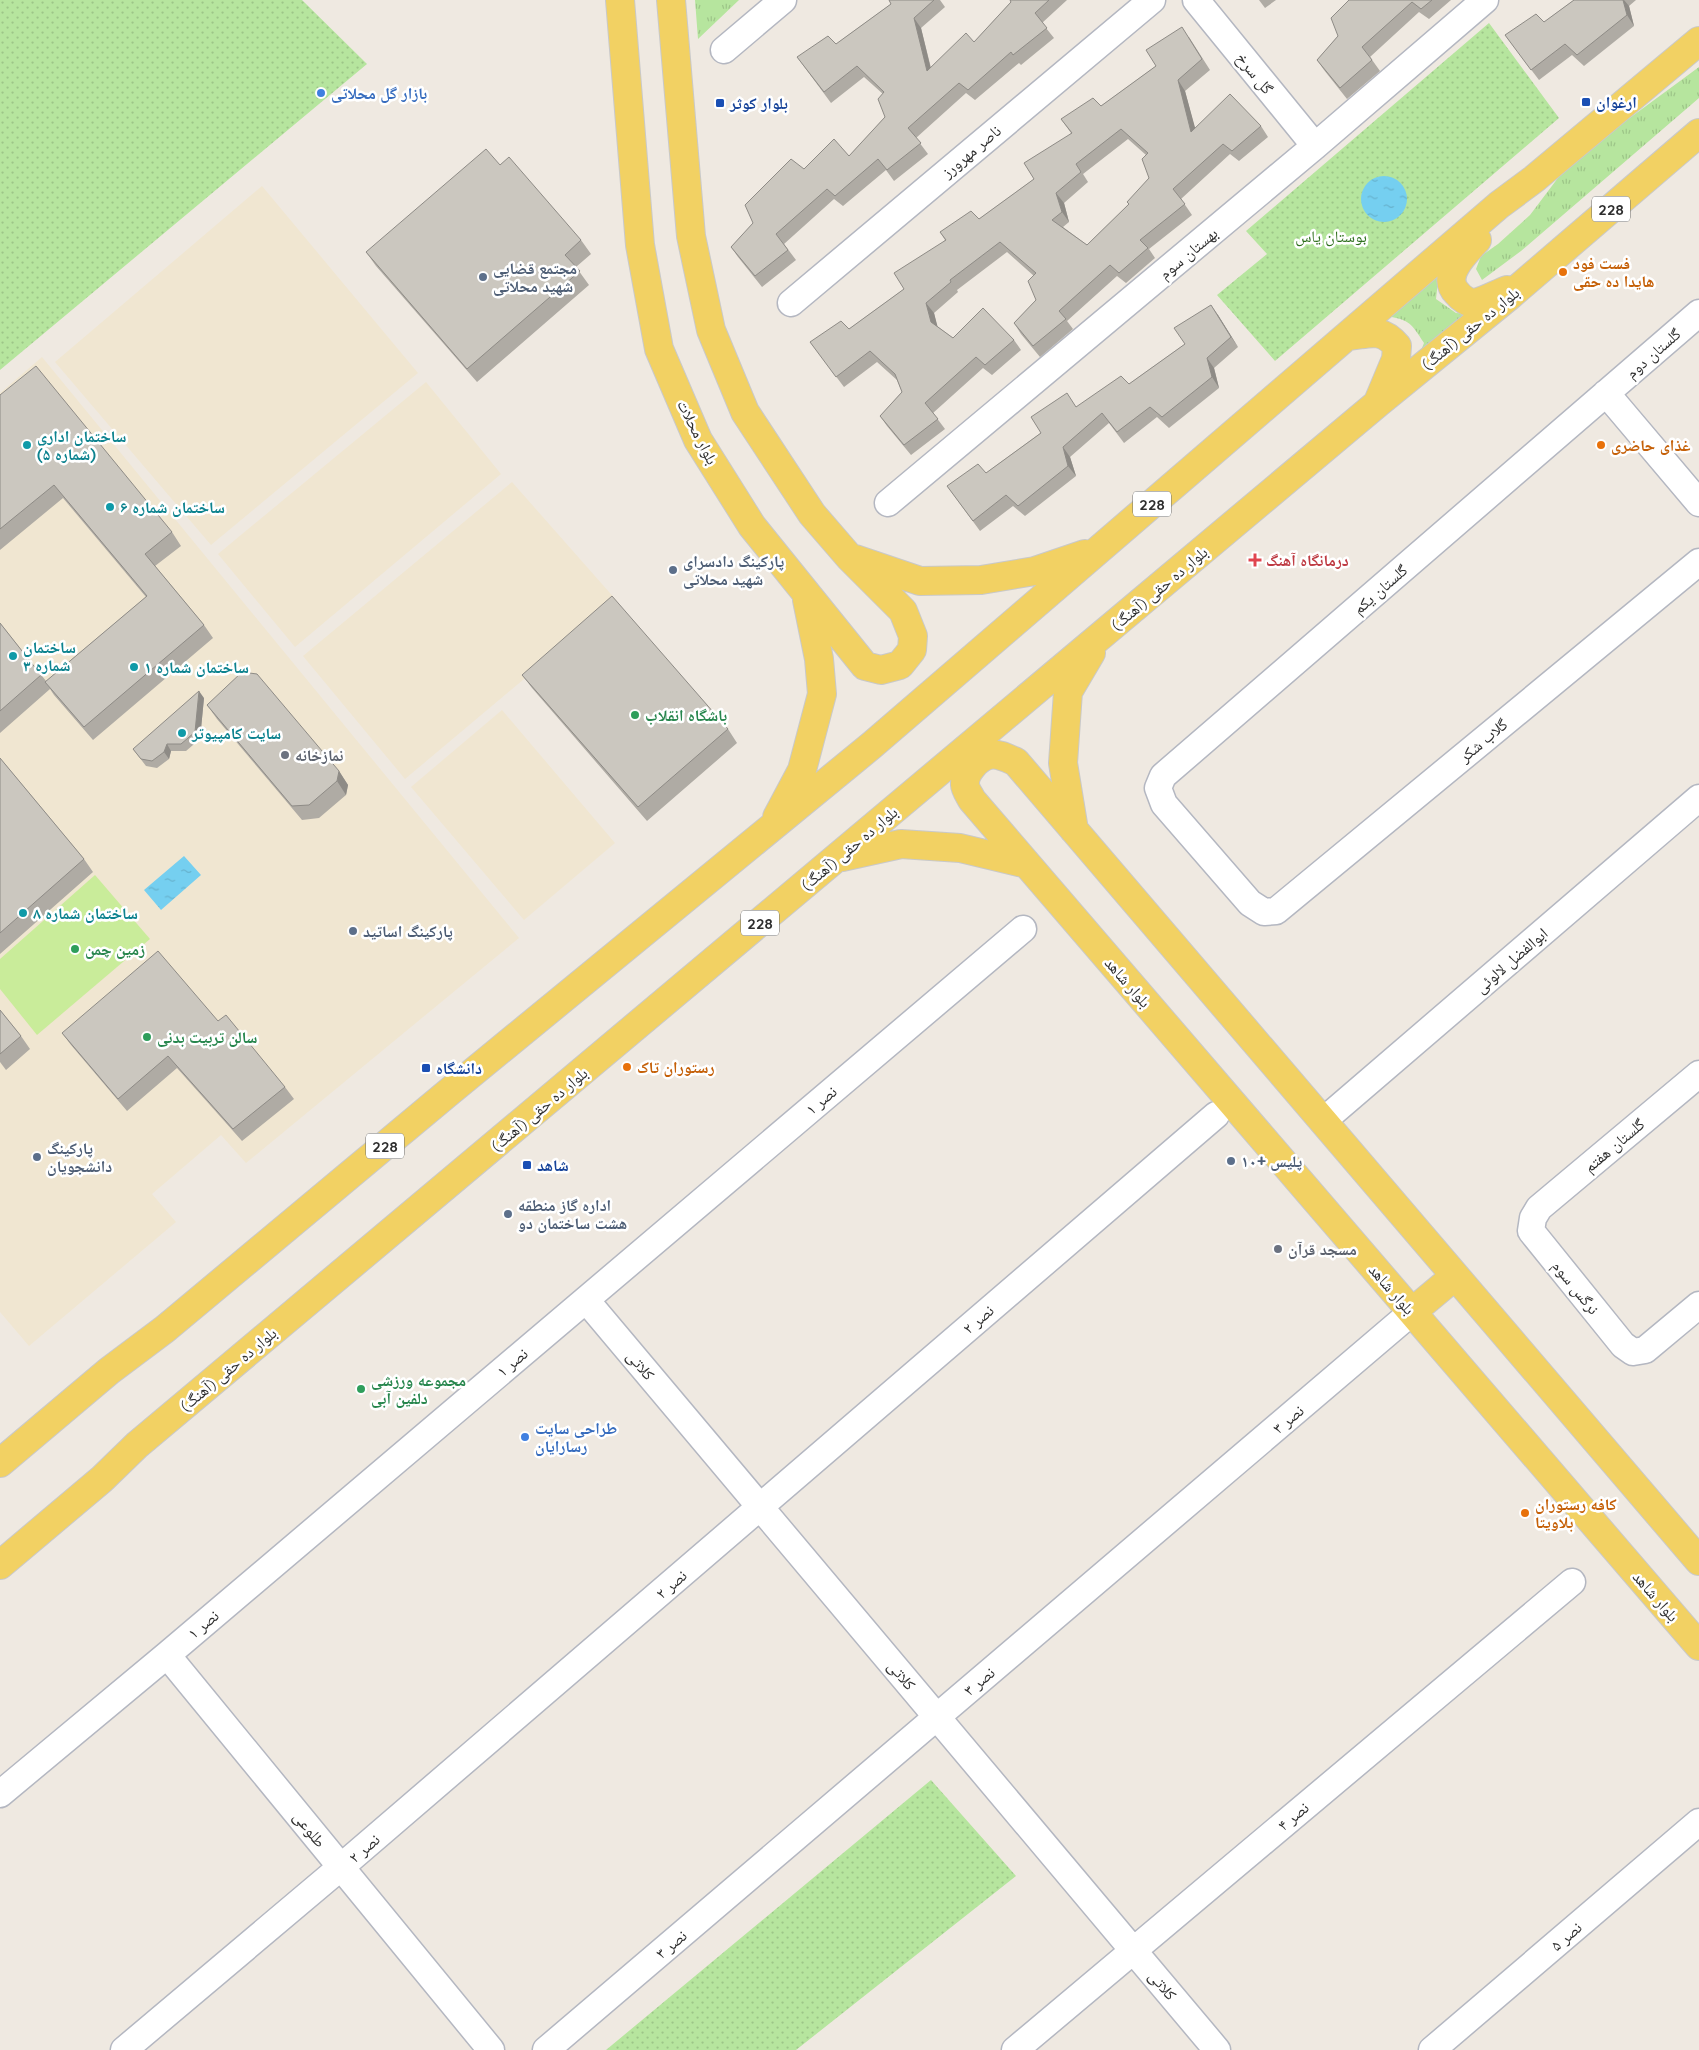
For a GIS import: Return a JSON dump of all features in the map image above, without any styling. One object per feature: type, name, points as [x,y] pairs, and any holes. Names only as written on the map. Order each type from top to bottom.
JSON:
[{"type":"main road","name":"بلوار محلات","points":[[620,0],[640,246],[659,349],[698,440],[752,526],[806,594],[819,658],[822,694],[802,770],[770,829]]},
{"type":"main road","points":[[671,0],[691,236],[711,330],[745,412],[812,514],[850,558],[903,611],[913,636],[912,650],[900,665],[881,670],[864,666],[806,594]]},
{"type":"main road","name":"228","points":[[0,1463],[109,1371],[165,1329],[449,1092],[880,739],[1499,205],[1534,179],[1699,41]]},
{"type":"main road","name":"بلوار ده حقی (آهنگ)","points":[[0,1565],[102,1479],[145,1439],[1378,404],[1524,284],[1699,133]]},
{"type":"main road","points":[[1524,284],[1474,302],[1462,298],[1453,290],[1451,276],[1456,262],[1534,179]]},
{"type":"main road","points":[[1348,336],[1380,333],[1389,337],[1396,346],[1396,359],[1378,404]]},
{"type":"main road","points":[[850,558],[920,581],[981,580],[1036,571],[1099,550]]},
{"type":"main road","points":[[1100,637],[1068,692],[1063,763],[1074,830],[1699,1561]]},
{"type":"main road","name":"بلوار شاهد","points":[[1074,830],[1016,762],[1002,756],[988,755],[968,772],[965,786],[972,800],[1699,1646]]},
{"type":"main road","points":[[838,858],[901,844],[960,848],[1027,864]]},
{"type":"main road","points":[[1412,1312],[1455,1276]]},
{"type":"street","points":[[724,50],[783,0]]},
{"type":"street","name":"ناصر مهرورز","points":[[791,303],[1152,0]]},
{"type":"street","name":"گل سرخ","points":[[1196,0],[1315,146]]},
{"type":"street","name":"بهستان سوم","points":[[888,503],[1315,146],[1486,0]]},
{"type":"street","name":"گلستان دوم","points":[[1606,393],[1699,313]]},
{"type":"street","points":[[1606,393],[1699,503]]},
{"type":"street","name":"گلستان یکم","points":[[1264,912],[1250,903],[1164,804],[1158,788],[1163,776],[1606,393]]},
{"type":"street","name":"گلاب شکر","points":[[1264,912],[1276,911],[1699,562]]},
{"type":"street","name":"ابوالفضل لالوئی","points":[[1323,1121],[1699,798]]},
{"type":"street","name":"نصر ۱","points":[[0,1794],[167,1655],[1023,929]]},
{"type":"street","name":"گلستان هفتم","points":[[1533,1218],[1538,1208],[1699,1074]]},
{"type":"street","name":"نصر ۲","points":[[124,2050],[341,1867],[1216,1114]]},
{"type":"street","name":"نرگس سوم","points":[[1533,1218],[1531,1231],[1623,1345],[1632,1352],[1646,1350],[1699,1305]]},
{"type":"street","name":"کلاتی","points":[[586,1300],[1218,2050]]},
{"type":"street","name":"نصر ۳","points":[[546,2050],[1412,1312]]},
{"type":"street","name":"نصر ۴","points":[[1015,2050],[1572,1582]]},
{"type":"street","name":"طلوعی","points":[[167,1655],[491,2050]]},
{"type":"street","name":"نصر ۵","points":[[1432,2050],[1699,1822]]},
{"type":"shaded area","points":[[262,186],[418,373],[211,545],[55,362]]},
{"type":"shaded area","points":[[42,357],[519,938],[246,1163],[221,1135],[152,1194],[176,1222],[29,1346],[0,1312],[0,393]]},
{"type":"shaded area","points":[[426,382],[501,474],[295,647],[218,554]]},
{"type":"shaded area","points":[[512,482],[617,601],[405,779],[303,656]]},
{"type":"shaded area","points":[[502,710],[615,843],[524,920],[411,787]]},
{"type":"green space","points":[[0,0],[302,0],[367,64],[0,370]]},
{"type":"green space","points":[[695,0],[739,0],[698,39]]},
{"type":"green space","name":"بوستان یاس","points":[[1489,23],[1559,118],[1275,361],[1217,295],[1267,254],[1246,231]]},
{"type":"green space","points":[[1699,67],[1699,98],[1521,251],[1482,280],[1476,269],[1481,256],[1498,244],[1530,215],[1570,162]]},
{"type":"green space","points":[[1439,272],[1436,299],[1456,313],[1468,314],[1418,358],[1424,343],[1416,331],[1405,321],[1386,316]]},
{"type":"green space","name":"زمین چمن","points":[[95,875],[150,939],[37,1035],[0,989],[0,959]]},
{"type":"green space","points":[[931,1780],[1016,1876],[796,2050],[606,2050]]},
{"type":"water","points":[[1389,176],[1401,182],[1406,190],[1406,208],[1401,216],[1393,221],[1379,222],[1367,216],[1362,208],[1361,194],[1367,182],[1375,177]]},
{"type":"water","points":[[184,856],[201,875],[161,910],[144,890]]},
{"type":"building","points":[[889,0],[934,0],[914,18],[927,71],[966,33],[974,42],[1011,2],[1010,0],[1049,0],[1035,13],[1047,28],[1013,55],[1011,52],[968,90],[959,83],[908,128],[921,143],[887,170],[878,159],[835,196],[827,189],[776,234],[788,250],[755,276],[731,247],[753,223],[745,205],[791,159],[804,169],[834,139],[849,156],[885,117],[878,99],[884,92],[857,66],[824,92],[797,57],[828,36],[836,44],[891,4]]},
{"type":"building","points":[[1349,0],[1432,0],[1421,9],[1412,2],[1362,47],[1372,60],[1340,88],[1317,60],[1338,36],[1331,18]]},
{"type":"building","points":[[1574,0],[1623,0],[1627,15],[1577,55],[1565,44],[1531,70],[1505,35],[1536,14],[1544,22]]},
{"type":"building","points":[[1182,27],[1202,59],[1178,80],[1191,132],[1230,94],[1261,126],[1232,151],[1223,144],[1173,189],[1185,204],[1140,240],[1148,248],[1119,273],[1110,265],[1059,311],[1066,319],[1033,346],[1014,323],[1036,300],[1028,281],[1036,273],[1000,242],[950,280],[951,282],[926,303],[931,322],[953,338],[983,308],[1014,340],[985,365],[976,357],[925,403],[938,419],[904,445],[880,416],[902,392],[895,374],[870,351],[836,377],[810,342],[841,321],[849,329],[904,289],[894,273],[946,240],[940,232],[971,211],[979,219],[1034,179],[1024,163],[1072,133],[1061,119],[1093,98],[1101,106],[1156,66],[1146,50]],"holes":[[[1121,129],[1148,153],[1142,159],[1149,178],[1127,202],[1129,204],[1087,245],[1052,220],[1062,212],[1056,193],[1081,172],[1076,164]]]},
{"type":"building","name":"مجتمع قضایی شهید محلاتی","points":[[486,149],[500,165],[509,157],[581,240],[565,255],[580,271],[467,369],[366,252]]},
{"type":"building","points":[[1211,305],[1231,337],[1207,358],[1212,377],[1162,417],[1150,407],[1117,432],[1102,413],[1063,447],[1068,466],[1018,506],[1006,495],[973,521],[947,486],[978,464],[986,473],[1041,433],[1031,417],[1067,393],[1076,407],[1121,376],[1129,384],[1185,344],[1174,328]]},
{"type":"building","points":[[36,366],[172,532],[145,554],[204,625],[84,727],[45,682],[147,596],[54,485],[0,529],[0,395]]},
{"type":"building","name":"باشگاه انقلاب","points":[[612,596],[728,729],[638,807],[522,675]]},
{"type":"building","name":"ساختمان شماره ۳","points":[[0,623],[41,675],[0,711]]},
{"type":"building","name":"نمازخانه","points":[[242,672],[257,674],[339,771],[337,781],[309,805],[292,806],[207,705]]},
{"type":"building","points":[[199,691],[195,732],[181,744],[167,744],[164,752],[152,761],[141,759],[133,749]]},
{"type":"building","name":"ساختمان شماره ۸","points":[[0,758],[84,859],[0,933]]},
{"type":"building","points":[[158,951],[218,1021],[226,1015],[285,1087],[233,1129],[168,1056],[118,1099],[62,1033]]},
{"type":"building","points":[[0,1010],[21,1036],[0,1054]]},
{"type":"place","name":"بازار گل محلاتی","points":[[321,93]]},
{"type":"place","name":"ارغوان","points":[[1586,102]]},
{"type":"place","name":"بلوار کوثر","points":[[720,103]]},
{"type":"place","name":"فست فود هایدا ده حقی","points":[[1563,272]]},
{"type":"place","name":"مجتمع قضایی شهید محلاتی","points":[[483,277]]},
{"type":"place","name":"ساختمان اداری (شماره ۵)","points":[[27,445]]},
{"type":"place","name":"غذای حاضری","points":[[1601,445]]},
{"type":"place","name":"ساختمان شماره ۶","points":[[110,507]]},
{"type":"place","name":"درمانگاه آهنگ","points":[[1255,560]]},
{"type":"place","name":"پارکینگ دادسرای شهید محلاتی","points":[[673,570]]},
{"type":"place","name":"ساختمان شماره ۳","points":[[13,656]]},
{"type":"place","name":"ساختمان شماره ۱","points":[[134,667]]},
{"type":"place","name":"باشگاه انقلاب","points":[[635,715]]},
{"type":"place","name":"سایت کامپیوتر","points":[[182,733]]},
{"type":"place","name":"نمازخانه","points":[[285,755]]},
{"type":"place","name":"ساختمان شماره ۸","points":[[23,913]]},
{"type":"place","name":"پارکینگ اساتید","points":[[353,931]]},
{"type":"place","name":"زمین چمن","points":[[75,949]]},
{"type":"place","name":"سالن تربیت بدنی","points":[[147,1037]]},
{"type":"place","name":"رستوران تاک","points":[[627,1067]]},
{"type":"place","name":"دانشگاه","points":[[426,1068]]},
{"type":"place","name":"پارکینگ دانشجویان","points":[[37,1157]]},
{"type":"place","name":"پلیس +۱۰","points":[[1231,1161]]},
{"type":"place","name":"شاهد","points":[[527,1165]]},
{"type":"place","name":"اداره گاز منطقه هشت ساختمان دو","points":[[508,1214]]},
{"type":"place","name":"مسجد قرآن","points":[[1278,1249]]},
{"type":"place","name":"مجموعه ورزشی دلفین آبی","points":[[361,1389]]},
{"type":"place","name":"طراحی سایت رسارایان","points":[[525,1437]]},
{"type":"place","name":"کافه رستوران بلاویتا","points":[[1525,1513]]}]
